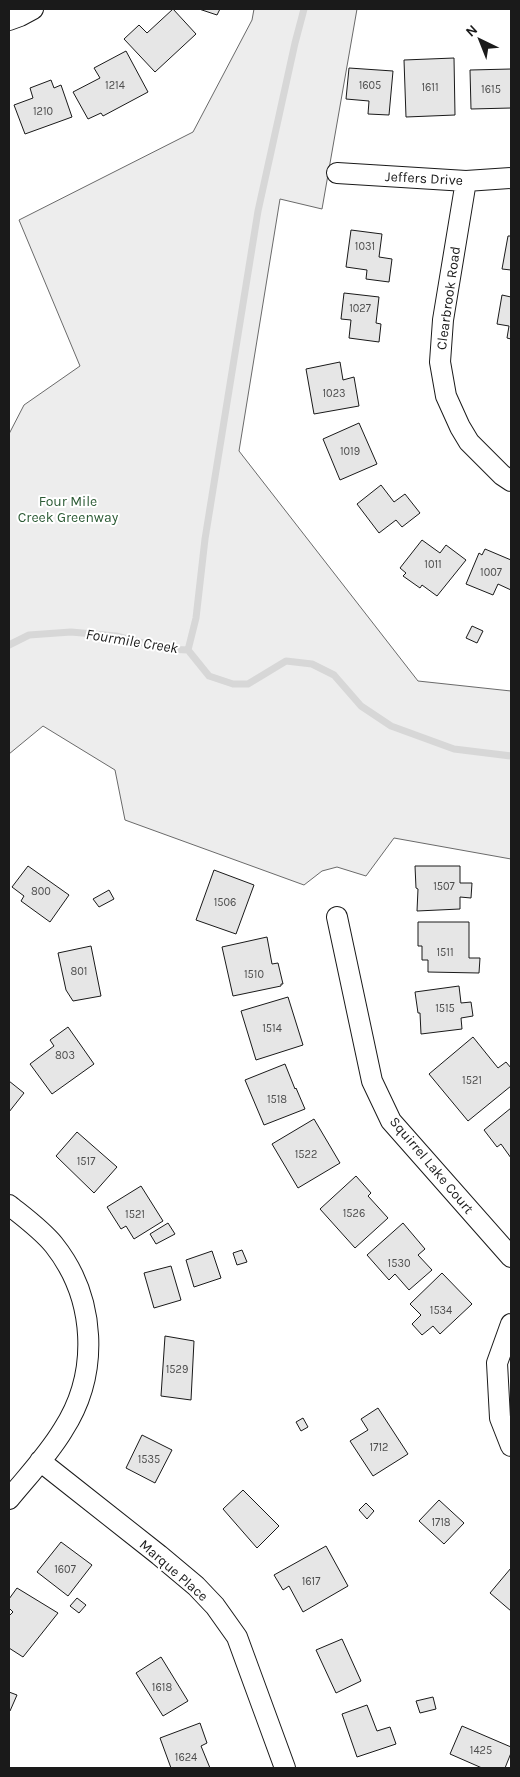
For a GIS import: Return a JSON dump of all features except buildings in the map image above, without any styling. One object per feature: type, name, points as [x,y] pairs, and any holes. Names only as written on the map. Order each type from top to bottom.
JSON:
[{"type":"street","points":[[9,20],[33,9]]},
{"type":"street","name":"Jeffers Drive","points":[[337,173],[466,181],[511,178]]},
{"type":"street","name":"Clearbrook Road","points":[[466,181],[443,320],[440,362],[446,396],[460,427],[469,442],[502,475],[511,481]]},
{"type":"street","name":"Squirrel Lake Court","points":[[337,916],[372,1081],[391,1121],[511,1257]]},
{"type":"street","points":[[9,1205],[53,1243],[66,1262],[82,1296],[89,1343],[88,1362],[78,1403],[63,1430],[9,1499]]},
{"type":"street","points":[[511,1324],[498,1363],[500,1418],[511,1446]]},
{"type":"street","name":"Marque Place","points":[[40,1461],[166,1561],[196,1586],[215,1606],[237,1637],[285,1768]]},
{"type":"shaded area","points":[[254,9],[357,9],[322,209],[280,199],[239,451],[418,681],[511,691],[511,859],[394,838],[366,876],[337,867],[322,871],[304,885],[125,820],[115,770],[43,726],[9,754],[9,434],[24,405],[80,366],[19,220],[193,132],[252,20]]},
{"type":"waterway","points":[[188,650],[196,618],[205,539],[258,211],[304,9]]},
{"type":"waterway","name":"Fourmile Creek","points":[[9,645],[29,635],[71,632],[116,636],[166,649],[188,650],[209,676],[233,684],[248,684],[286,661],[312,664],[334,675],[361,706],[391,726],[454,749],[511,756]]},
{"type":"park label","name":"Four Mile Creek Greenway","points":[[68,510]]}]
